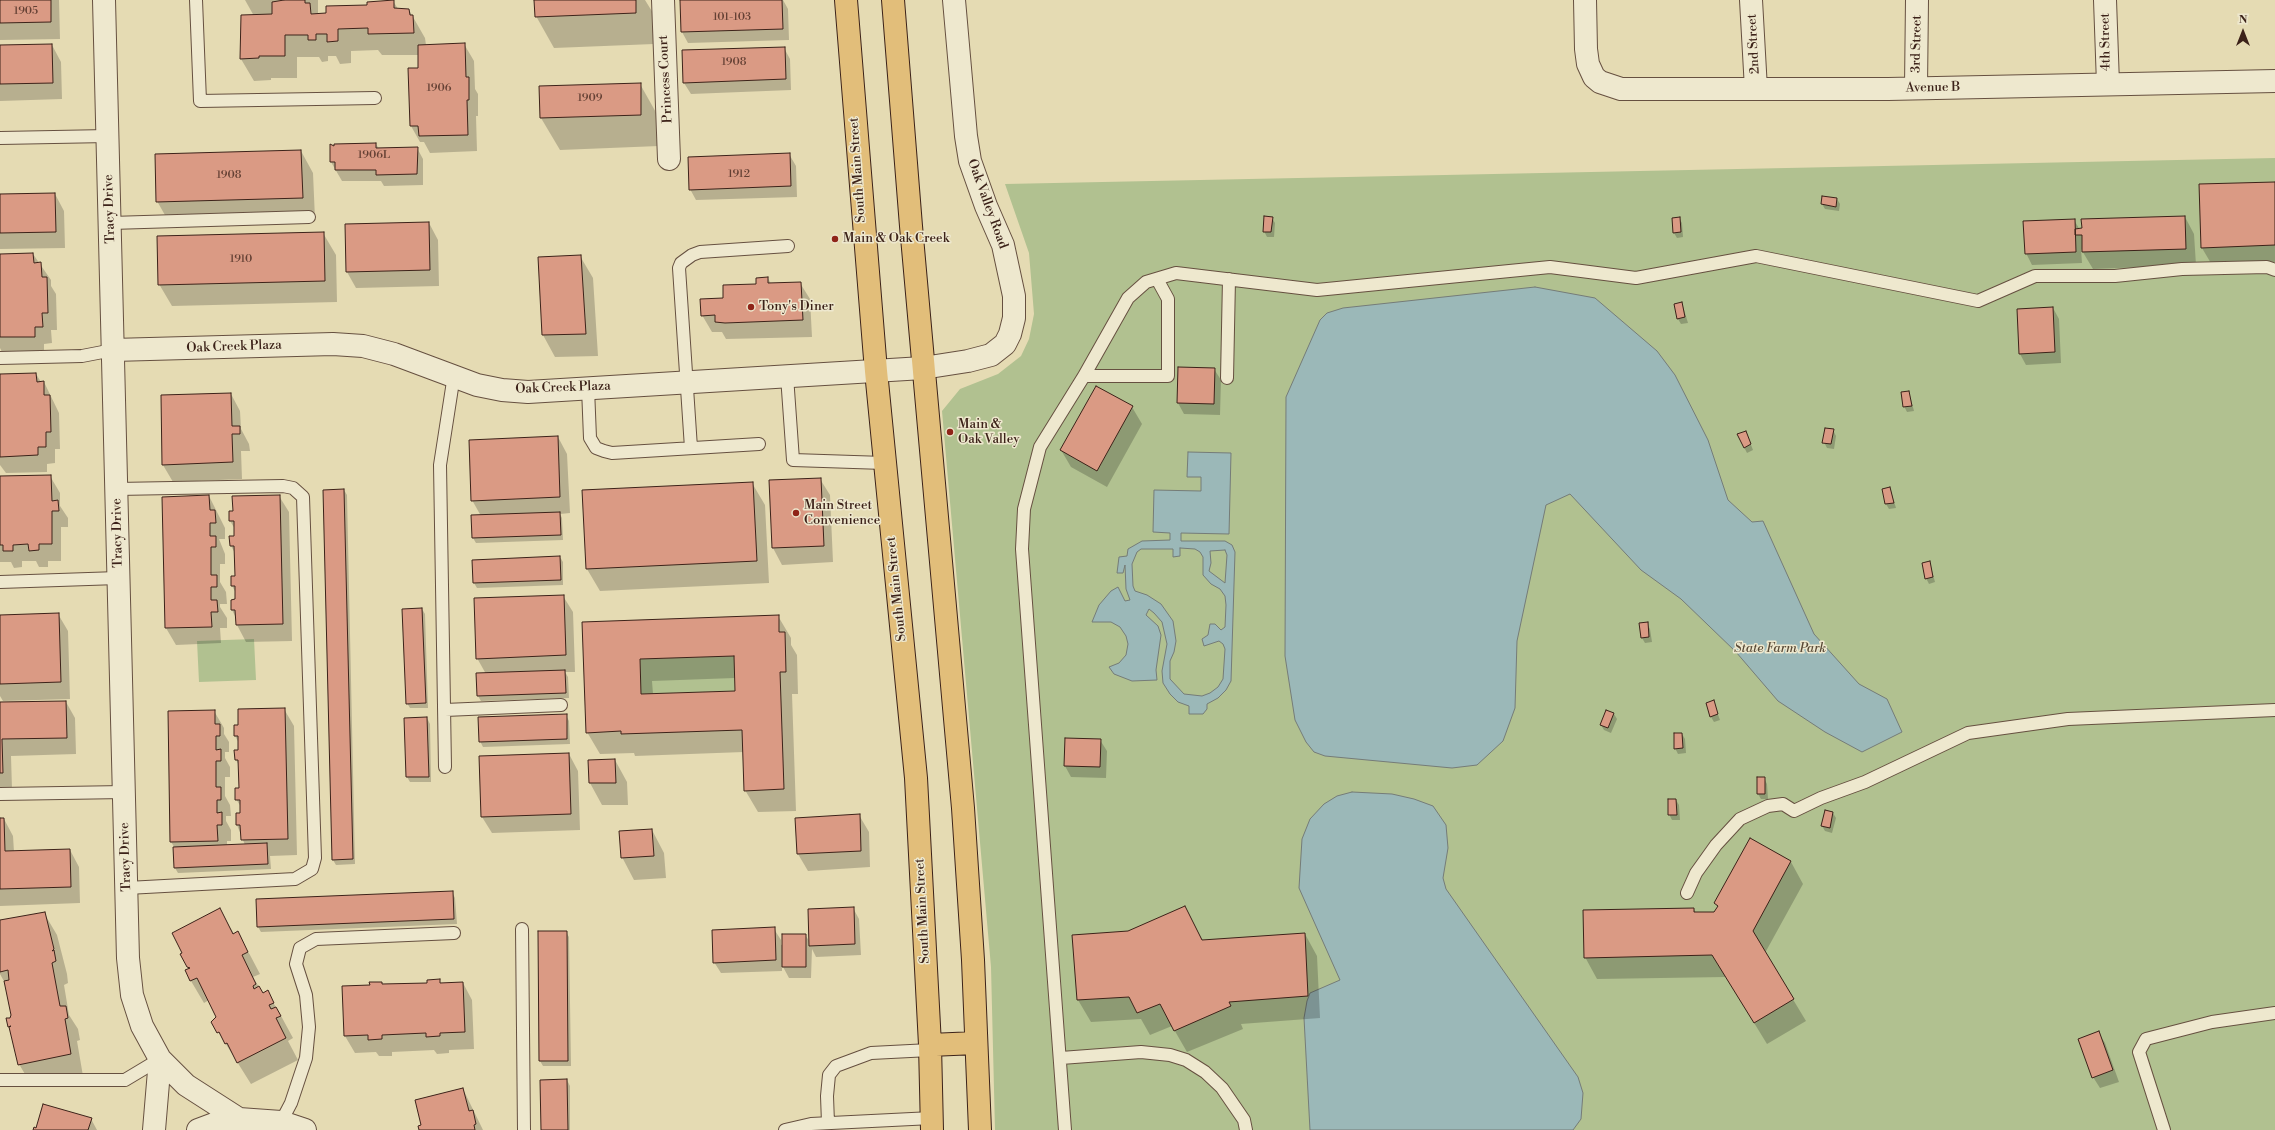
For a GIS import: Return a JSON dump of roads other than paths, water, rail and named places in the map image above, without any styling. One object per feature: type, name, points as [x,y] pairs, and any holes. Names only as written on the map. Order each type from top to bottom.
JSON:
[{"type":"highway","name":"South Main Street","points":[[846,0],[884,463],[916,778],[930,1047],[932,1124]]},
{"type":"highway","points":[[893,0],[923,368],[956,724],[973,960],[980,1130]]},
{"type":"highway","points":[[930,1047],[976,1043]]},
{"type":"street","name":"Tracy Drive","points":[[104,0],[111,223],[118,578],[128,958],[132,995],[142,1026],[160,1059],[186,1085],[239,1119]]},
{"type":"street","name":"Princess Court","points":[[662,0],[669,159]]},
{"type":"street","name":"Oak Valley Road","points":[[923,368],[968,361],[991,355],[1005,344],[1014,318],[1014,296],[1003,245],[986,206],[970,161],[966,136],[954,0]]},
{"type":"street","name":"Avenue B","points":[[1585,0],[1586,49],[1588,64],[1594,77],[1610,86],[1638,90],[1916,88],[2275,81]]},
{"type":"street","name":"2nd Street","points":[[1751,0],[1756,89]]},
{"type":"street","name":"3rd Street","points":[[1916,88],[1917,0]]},
{"type":"street","name":"4th Street","points":[[2105,0],[2108,84]]},
{"type":"street","name":"Oak Creek Plaza","points":[[114,350],[333,344],[363,346],[394,354],[454,375],[477,385],[502,390],[528,392],[923,368]]},
{"type":"street","points":[[154,1130],[160,1059]]},
{"type":"street","name":"Tracy Drive","points":[[198,1130],[214,1124],[239,1119],[281,1122],[305,1130]]},
{"type":"lane","points":[[196,0],[200,101],[375,98]]},
{"type":"lane","points":[[0,138],[108,136]]},
{"type":"lane","points":[[111,223],[309,217]]},
{"type":"lane","points":[[691,448],[679,268],[681,263],[700,252],[788,246]]},
{"type":"lane","points":[[1065,1130],[1061,1058],[1022,549],[1024,509],[1040,447],[1084,376],[1128,298],[1146,282],[1176,273],[1317,290],[1550,267],[1636,278],[1756,256],[1978,301],[2035,276],[2115,276],[2182,269],[2267,267],[2275,270]]},
{"type":"lane","points":[[1084,376],[1168,376],[1168,299],[1157,279]]},
{"type":"lane","points":[[1228,378],[1229,279]]},
{"type":"lane","points":[[0,358],[82,356],[114,350]]},
{"type":"lane","points":[[445,767],[440,464],[454,375]]},
{"type":"lane","points":[[787,376],[793,460],[884,463]]},
{"type":"lane","points":[[588,388],[590,438],[596,448],[612,453],[759,444]]},
{"type":"lane","points":[[117,489],[283,486],[293,488],[303,497],[315,850],[312,869],[295,879],[127,888]]},
{"type":"lane","points":[[0,582],[118,578]]},
{"type":"lane","points":[[445,710],[561,705]]},
{"type":"lane","points":[[1687,893],[1696,873],[1716,844],[1740,819],[1768,806],[1783,804],[1794,811],[1821,798],[1865,782],[1968,733],[2068,719],[2275,710]]},
{"type":"lane","points":[[0,794],[124,792]]},
{"type":"lane","points":[[522,929],[524,1130]]},
{"type":"lane","points":[[281,1122],[291,1103],[306,1058],[309,1027],[306,995],[296,964],[300,948],[316,939],[454,933]]},
{"type":"lane","points":[[2164,1130],[2139,1052],[2146,1039],[2212,1022],[2275,1013]]},
{"type":"lane","points":[[828,1123],[827,1096],[829,1074],[836,1066],[872,1053],[930,1047]]},
{"type":"lane","points":[[1061,1058],[1141,1052],[1170,1054],[1186,1060],[1205,1072],[1222,1088],[1244,1120],[1246,1130]]},
{"type":"lane","points":[[0,1080],[125,1080],[160,1059]]},
{"type":"lane","points":[[785,1130],[811,1124],[828,1123],[892,1125],[932,1124]]},
{"type":"water","points":[[1535,287],[1595,298],[1657,351],[1675,375],[1708,440],[1728,500],[1752,522],[1763,521],[1814,634],[1859,684],[1887,699],[1902,732],[1862,752],[1825,732],[1778,701],[1736,652],[1681,599],[1641,570],[1570,494],[1546,505],[1517,641],[1515,708],[1503,741],[1477,765],[1452,768],[1325,756],[1314,752],[1306,742],[1295,720],[1285,656],[1286,397],[1320,320],[1327,313],[1343,308]]},
{"type":"water","points":[[1188,452],[1231,453],[1229,534],[1181,533],[1181,541],[1225,541],[1232,545],[1235,552],[1231,681],[1226,690],[1218,698],[1207,704],[1207,709],[1203,714],[1189,714],[1189,706],[1178,702],[1170,694],[1163,683],[1162,671],[1167,644],[1162,622],[1154,613],[1149,609],[1146,615],[1158,626],[1161,635],[1156,670],[1157,680],[1132,681],[1114,674],[1109,667],[1119,663],[1126,655],[1128,644],[1126,636],[1120,627],[1111,622],[1092,622],[1099,605],[1111,591],[1118,587],[1125,601],[1130,600],[1126,589],[1125,565],[1123,573],[1117,573],[1119,557],[1127,556],[1128,549],[1142,541],[1170,540],[1170,533],[1153,532],[1154,490],[1201,491],[1201,477],[1187,477]],"holes":[[[1180,548],[1195,549],[1200,552],[1203,557],[1203,575],[1211,584],[1220,589],[1225,596],[1225,627],[1221,630],[1215,624],[1210,624],[1208,635],[1202,639],[1204,646],[1219,641],[1223,644],[1225,649],[1223,679],[1218,687],[1210,693],[1202,696],[1184,694],[1170,679],[1170,661],[1174,652],[1176,641],[1173,621],[1161,604],[1147,595],[1135,591],[1133,586],[1132,564],[1137,552],[1141,549],[1173,549],[1173,557],[1180,556]],[[1225,550],[1227,555],[1225,583],[1209,571],[1211,563],[1210,551]]]},
{"type":"water","points":[[1352,792],[1392,794],[1414,799],[1433,806],[1446,825],[1448,848],[1443,878],[1446,889],[1578,1077],[1583,1093],[1581,1119],[1573,1130],[1310,1130],[1304,1018],[1307,1001],[1310,993],[1340,980],[1299,888],[1302,839],[1310,819],[1324,804],[1337,796]]},
{"type":"place","name":"Main & Oak Creek","points":[[835,239]]},
{"type":"place","name":"Tony's Diner","points":[[751,307]]},
{"type":"place","name":"Main & Oak Valley","points":[[950,432]]},
{"type":"place","name":"Main Street Convenience","points":[[796,513]]},
{"type":"park label","name":"State Farm Park","points":[[1780,649]]}]
